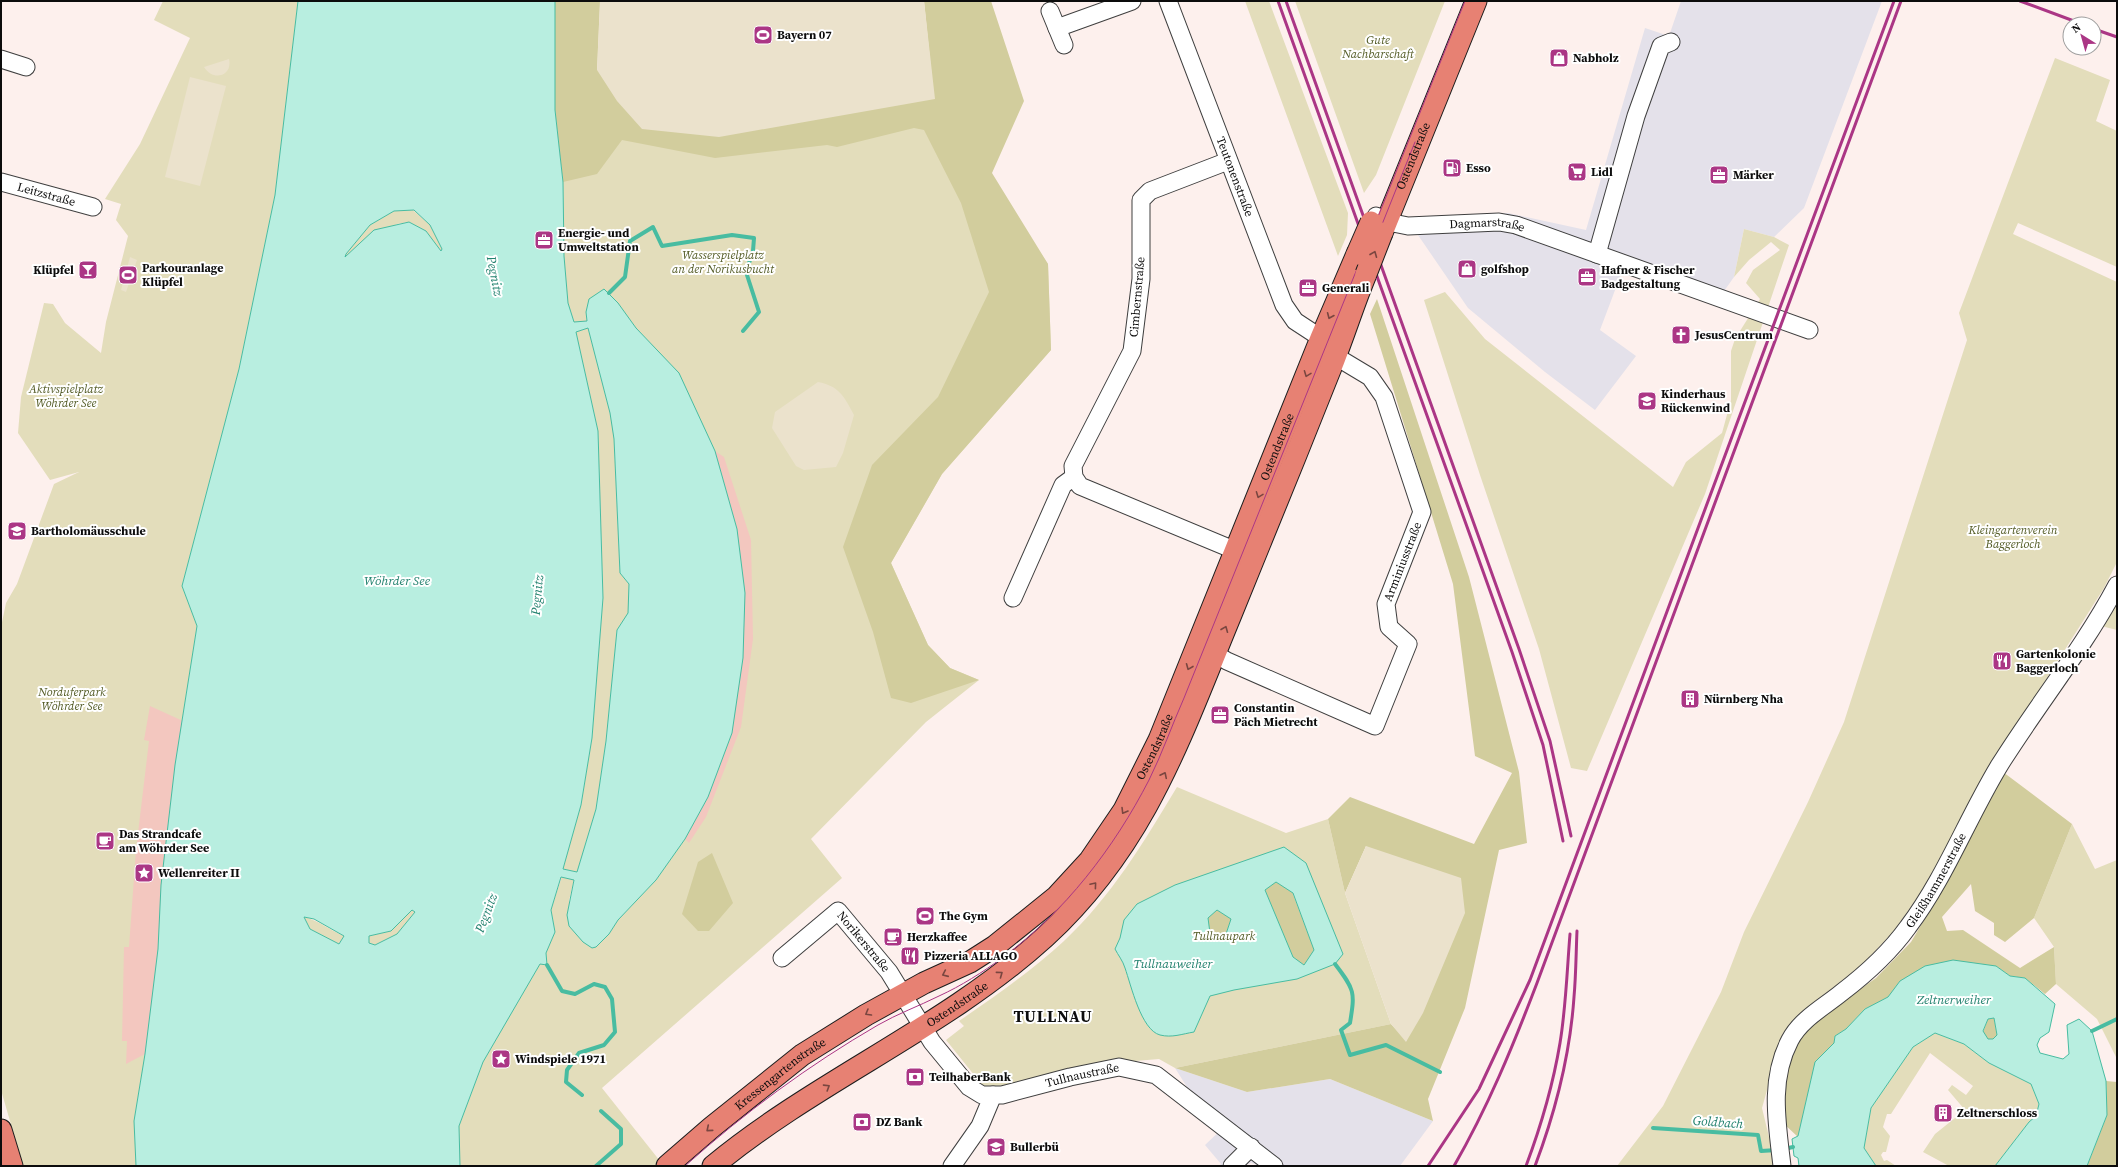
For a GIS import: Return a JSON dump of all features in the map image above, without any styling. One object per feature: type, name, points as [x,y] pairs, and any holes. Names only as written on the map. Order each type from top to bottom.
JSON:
[{"type":"main road","name":"Ostendstraße","points":[[903,994],[970,962],[1005,939],[1056,897],[1078,875],[1097,851],[1124,810],[1150,759],[1335,356],[1366,274],[1379,223],[1462,1]]},
{"type":"main road","name":"Ostendstraße","points":[[921,1027],[970,995],[1036,945],[1078,903],[1110,864],[1138,824],[1163,778],[1215,654],[1245,554],[1321,338],[1357,254],[1379,223],[1476,1]]},
{"type":"main road","points":[[1321,338],[1335,356]]},
{"type":"main road","name":"Kressengartenstraße","points":[[667,1166],[712,1127],[794,1061],[854,1022],[903,994]]},
{"type":"main road","points":[[714,1166],[779,1117],[921,1027]]},
{"type":"main road","points":[[1,1130],[12,1166]]},
{"type":"street","points":[[1057,28],[1132,1]]},
{"type":"street","name":"Teutonenstraße","points":[[1168,1],[1228,162],[1290,316],[1301,326],[1321,338]]},
{"type":"street","points":[[1050,11],[1064,45]]},
{"type":"street","points":[[1597,254],[1636,116],[1661,46],[1671,42]]},
{"type":"street","points":[[1,59],[26,67]]},
{"type":"street","name":"Cimbernstraße","points":[[1074,477],[1073,466],[1132,351],[1141,279],[1141,200],[1150,190],[1228,162]]},
{"type":"street","name":"Leitzstraße","points":[[1,182],[93,207]]},
{"type":"street","name":"Dagmarstraße","points":[[1379,223],[1408,226],[1499,222],[1516,225],[1809,330]]},
{"type":"street","name":"Arminiusstraße","points":[[1215,654],[1227,661],[1375,726],[1408,644],[1389,627],[1386,604],[1422,512],[1384,397],[1370,376],[1335,356]]},
{"type":"street","points":[[1013,598],[1064,486],[1074,477],[1080,486],[1245,554]]},
{"type":"street","name":"Gleißhammerstraße","points":[[1782,1163],[1776,1115],[1778,1072],[1791,1038],[1815,1011],[1857,981],[1890,950],[1908,928],[1925,904],[1979,800],[2001,764],[2098,620],[2117,585]]},
{"type":"street","name":"Norikerstraße","points":[[782,958],[838,911],[885,967],[903,994]]},
{"type":"street","name":"Ostendstraße","points":[[903,994],[921,1027]]},
{"type":"street","name":"Tullnaustraße","points":[[921,1027],[969,1087],[982,1095],[1002,1095],[1070,1077],[1119,1067],[1156,1075],[1274,1166]]},
{"type":"street","points":[[952,1166],[980,1126],[993,1095]]},
{"type":"street","points":[[1232,1166],[1251,1147]]},
{"type":"shaded area","points":[[555,1],[600,1],[597,70],[934,99],[924,1],[991,1],[1024,101],[992,173],[1048,264],[1051,350],[942,474],[891,563],[928,645],[950,668],[979,680],[911,703],[891,698],[873,632],[843,547],[872,465],[938,397],[989,292],[961,203],[924,130],[914,128],[837,147],[827,145],[715,158],[622,140],[597,174],[563,182],[555,110]]},
{"type":"shaded area","name":"Bayern 07","points":[[600,1],[924,1],[935,99],[719,137],[642,129],[617,101],[597,70]]},
{"type":"shaded area","points":[[1681,1],[1882,1],[1804,208],[1774,237],[1744,229],[1734,277],[1722,294],[1626,261],[1600,330],[1636,356],[1595,410],[1545,372],[1468,308],[1407,219],[1508,213],[1586,230],[1645,28],[1669,36]]},
{"type":"shaded area","points":[[229,59],[228,70],[221,75],[217,76],[212,74],[204,67]]},
{"type":"shaded area","points":[[190,77],[226,86],[200,186],[165,177]]},
{"type":"shaded area","name":"Parkouranlage Klüpfel","points":[[130,257],[137,260],[126,292],[121,290]]},
{"type":"shaded area","points":[[1377,299],[1469,577],[1519,772],[1527,843],[1499,850],[1465,1008],[1428,1099],[1433,1121],[1330,1079],[1247,1092],[1175,1068],[1391,1024],[1407,1041],[1366,846],[1345,893],[1328,819],[1350,797],[1474,844],[1512,773],[1475,756],[1453,584],[1370,314]]},
{"type":"shaded area","points":[[818,382],[836,389],[844,397],[854,415],[843,453],[836,467],[804,470],[796,466],[772,428],[775,412]]},
{"type":"shaded area","points":[[2003,772],[2072,824],[2034,918],[2005,942],[1994,935],[1994,923],[1975,911],[1971,884],[1942,917],[1947,931],[1963,930],[2020,968],[2054,947],[2056,984],[2045,994],[2025,978],[2010,976],[1996,966],[1900,981],[1888,998],[1865,1009],[1846,1029],[1835,1036],[1834,1043],[1816,1062],[1798,1137],[1782,1122],[1783,1073],[1805,1028],[1876,978],[1911,942],[1936,900]]},
{"type":"shaded area","points":[[1366,846],[1461,878],[1465,913],[1423,1013],[1406,1042],[1391,1024],[1345,893]]},
{"type":"shaded area","points":[[712,853],[733,903],[709,931],[698,931],[682,914],[698,862]]},
{"type":"shaded area","points":[[1276,882],[1292,892],[1314,950],[1304,965],[1293,957],[1264,890]]},
{"type":"shaded area","points":[[1217,910],[1231,919],[1226,934],[1210,933],[1208,918]]},
{"type":"shaded area","points":[[1994,1018],[1997,1035],[1993,1039],[1987,1039],[1983,1032],[1988,1019]]},
{"type":"shaded area","points":[[1175,1068],[1247,1092],[1330,1079],[1433,1121],[1400,1166],[1260,1166],[1251,1163],[1244,1166],[1219,1166],[1221,1164],[1205,1145],[1226,1125],[1187,1087]]},
{"type":"shaded area","points":[[2106,1081],[2117,1082],[2117,1166],[2087,1166],[2107,1115]]},
{"type":"green space","points":[[163,1],[298,1],[275,195],[239,369],[182,586],[197,626],[175,765],[161,885],[158,949],[145,1054],[134,1121],[136,1166],[23,1166],[1,1090],[1,627],[6,603],[17,584],[54,484],[79,472],[50,480],[18,433],[21,397],[44,303],[53,304],[65,323],[101,353],[106,322],[128,236],[116,220],[121,204],[105,199],[140,144],[190,38],[154,20]]},
{"type":"green space","name":"Wasserspielplatz an der Norikusbucht","points":[[555,1],[600,1],[597,70],[935,99],[1048,264],[1051,350],[942,474],[891,563],[928,645],[950,668],[979,680],[926,722],[811,839],[842,878],[602,1088],[660,1161],[655,1166],[460,1166],[459,1126],[483,1062],[540,963],[547,965],[546,953],[555,932],[551,910],[562,876],[574,879],[569,901],[596,947],[609,934],[618,920],[656,880],[685,839],[708,797],[625,433],[614,440],[620,573],[629,584],[629,613],[617,630],[606,741],[596,809],[577,872],[563,869],[581,805],[592,738],[603,598],[598,431],[576,332],[588,328],[610,413],[652,345],[623,311],[586,312],[587,321],[574,323],[568,303],[564,256],[563,182],[555,110]]},
{"type":"green space","points":[[1245,1],[1269,1],[1348,213],[1347,235],[1338,256]]},
{"type":"green space","name":"Gute Nachbarschaft","points":[[1295,1],[1445,1],[1376,175],[1364,193]]},
{"type":"green space","name":"Kleingartenverein Baggerloch","points":[[2055,58],[2110,80],[2096,121],[2117,131],[2117,267],[2018,223],[2013,234],[2117,282],[2117,562],[2104,588],[2007,741],[1943,861],[1894,931],[1861,966],[1808,1007],[1783,1033],[1762,1108],[1776,1166],[1617,1166],[1663,1106],[1721,992],[1744,932],[1808,802],[1844,722],[1967,340],[1959,313]]},
{"type":"green space","points":[[413,210],[430,225],[442,249],[441,251],[426,231],[409,222],[397,224],[345,257],[370,225],[394,211]]},
{"type":"green space","points":[[1744,229],[1774,237],[1789,245],[1705,494],[1587,771],[1571,768],[1539,649],[1480,475],[1424,300],[1445,292],[1485,339],[1673,487],[1686,462],[1722,433],[1731,400],[1731,351],[1735,339],[1760,299],[1746,283],[1753,270],[1780,250],[1771,242],[1749,260],[1734,277]]},
{"type":"green space","points":[[2117,598],[2117,630],[2101,626]]},
{"type":"green space","name":"Tullnaupark","points":[[1177,787],[1286,833],[1328,819],[1345,893],[1391,1024],[1175,1068],[1159,1059],[1100,1064],[993,1089],[983,1086],[946,1040],[964,1026],[959,1021],[1026,973],[1052,952],[1081,924],[1126,868]]},
{"type":"green space","points":[[2072,824],[2095,869],[2117,860],[2117,1059],[2097,1019],[2056,984],[2054,947],[2034,918]]},
{"type":"green space","points":[[412,910],[415,912],[397,934],[375,945],[369,943],[369,936],[391,931]]},
{"type":"green space","points":[[304,917],[314,920],[344,936],[339,944],[310,929]]},
{"type":"green space","points":[[1935,1033],[1964,1044],[1989,1063],[2031,1084],[2039,1104],[2036,1116],[2029,1122],[1995,1166],[1949,1166],[1923,1152],[1935,1134],[1965,1110],[1948,1090],[1952,1085],[1966,1095],[1973,1086],[1930,1053],[1891,1114],[1887,1114],[1883,1127],[1890,1136],[1886,1152],[1883,1152],[1881,1155],[1884,1161],[1887,1160],[1896,1166],[1876,1166],[1864,1148],[1871,1108],[1913,1047]]},
{"type":"sand","points":[[715,451],[724,457],[751,540],[753,639],[741,727],[706,817],[689,843],[685,839],[708,797],[745,593],[737,529]]},
{"type":"sand","points":[[150,706],[183,721],[170,806],[164,863],[157,961],[145,1054],[126,1064],[127,1041],[122,1041],[124,947],[129,947],[136,850],[149,741],[144,740]]},
{"type":"water","name":"Wöhrder See","points":[[298,1],[555,1],[555,110],[563,182],[564,256],[568,303],[574,322],[587,321],[586,312],[589,299],[604,289],[618,303],[636,328],[679,373],[715,451],[737,529],[745,593],[743,658],[732,733],[708,797],[685,839],[656,880],[618,920],[609,934],[596,947],[592,948],[583,942],[569,926],[567,915],[574,880],[561,877],[551,910],[555,932],[546,953],[547,965],[540,964],[483,1062],[459,1126],[460,1166],[136,1166],[134,1121],[145,1054],[158,949],[161,885],[175,765],[197,626],[182,586],[239,369],[275,195]],"holes":[[[414,210],[430,225],[442,249],[441,251],[426,231],[409,222],[374,230],[345,257],[370,225],[394,211]],[[588,328],[610,413],[614,439],[620,573],[629,584],[628,613],[617,630],[606,741],[596,809],[577,872],[563,869],[581,805],[592,738],[603,598],[598,431],[576,332]],[[412,910],[415,912],[397,934],[375,945],[369,943],[369,936],[391,931]],[[304,917],[314,919],[344,936],[339,944],[310,929]]]},
{"type":"water","name":"Tullnauweiher","points":[[1284,847],[1306,863],[1343,954],[1335,964],[1297,979],[1234,990],[1210,996],[1194,1032],[1173,1036],[1160,1035],[1147,1025],[1142,1016],[1122,960],[1115,949],[1120,938],[1124,920],[1137,904],[1175,885]],"holes":[[[1276,882],[1293,893],[1314,950],[1304,965],[1293,957],[1265,890]],[[1217,910],[1231,919],[1226,934],[1210,933],[1208,918]]]},
{"type":"water","name":"Zeltnerweiher","points":[[1953,960],[1996,966],[2010,976],[2025,978],[2055,1004],[2049,1032],[2040,1038],[2037,1045],[2040,1053],[2063,1059],[2069,1054],[2067,1025],[2079,1019],[2092,1031],[2106,1081],[2107,1115],[2087,1166],[1995,1166],[2029,1122],[2036,1116],[2039,1104],[2031,1084],[1989,1063],[1964,1044],[1935,1033],[1913,1047],[1871,1108],[1864,1148],[1876,1166],[1799,1166],[1798,1158],[1794,1156],[1792,1139],[1798,1136],[1815,1062],[1834,1043],[1835,1036],[1846,1029],[1865,1009],[1888,997],[1900,981],[1925,966]],"holes":[[[1994,1018],[1997,1035],[1993,1039],[1988,1039],[1983,1031],[1988,1019]]]},
{"type":"waterway","points":[[609,293],[625,277],[630,241],[653,227],[662,246],[732,235],[754,238],[753,251],[746,272],[759,312],[743,331]]},
{"type":"waterway","name":"Goldbach","points":[[1335,964],[1350,986],[1353,998],[1350,1023],[1341,1030],[1350,1055],[1386,1045],[1440,1072]]},
{"type":"waterway","points":[[547,965],[562,991],[575,994],[594,984],[605,987],[612,999],[615,1032],[604,1045],[579,1053],[567,1070],[566,1082],[582,1095]]},
{"type":"waterway","name":"Goldbach","points":[[2092,1031],[2117,1019]]},
{"type":"waterway","points":[[596,1166],[621,1144],[621,1129],[601,1111]]},
{"type":"waterway","name":"Goldbach","points":[[1653,1128],[1758,1135],[1761,1151],[1777,1150]]},
{"type":"waterway","name":"Goldbach","points":[[1784,1149],[1793,1147]]},
{"type":"tram line","points":[[685,1166],[730,1127],[827,1056],[885,1021],[964,983],[980,974],[1002,958],[1047,920],[1067,899],[1104,854],[1135,805],[1163,750],[1465,1]]},
{"type":"tram line","points":[[1375,242],[1415,142]]},
{"type":"railway","points":[[1278,1],[1512,652],[1543,745],[1563,841]]},
{"type":"railway","points":[[1286,1],[1519,649],[1550,741],[1571,836]]},
{"type":"railway","points":[[1428,1166],[1479,1089],[1530,980],[1894,1]]},
{"type":"railway","points":[[1454,1166],[1478,1121],[1519,1030],[1901,1]]},
{"type":"railway","points":[[2020,1],[2062,17]]},
{"type":"railway","points":[[2102,32],[2117,37]]},
{"type":"railway","points":[[1535,1166],[1555,1105],[1569,1040],[1575,989],[1577,931]]},
{"type":"railway","points":[[1526,1166],[1546,1105],[1557,1059],[1564,1016],[1570,934]]},
{"type":"place","name":"Bayern 07","points":[[763,35]]},
{"type":"place","name":"Nabholz","points":[[1559,58]]},
{"type":"place","name":"Esso","points":[[1452,168]]},
{"type":"place","name":"Lidl","points":[[1577,172]]},
{"type":"place","name":"Märker","points":[[1719,175]]},
{"type":"place","name":"Energie- und Umweltstation","points":[[544,240]]},
{"type":"place","name":"golfshop","points":[[1467,269]]},
{"type":"place","name":"Klüpfel","points":[[88,270]]},
{"type":"place","name":"Parkouranlage Klüpfel","points":[[128,275]]},
{"type":"place","name":"Hafner & Fischer Badgestaltung","points":[[1587,277]]},
{"type":"place","name":"Generali","points":[[1308,288]]},
{"type":"place","name":"JesusCentrum","points":[[1681,335]]},
{"type":"place","name":"Kinderhaus Rückenwind","points":[[1647,401]]},
{"type":"place","name":"Bartholomäusschule","points":[[17,531]]},
{"type":"place","name":"Gartenkolonie Baggerloch","points":[[2002,661]]},
{"type":"place","name":"Nürnberg Nha","points":[[1690,699]]},
{"type":"place","name":"Constantin Päch Mietrecht","points":[[1220,715]]},
{"type":"place","name":"Das Strandcafe am Wöhrder See","points":[[105,841]]},
{"type":"place","name":"Wellenreiter II","points":[[144,873]]},
{"type":"place","name":"The Gym","points":[[925,916]]},
{"type":"place","name":"Herzkaffee","points":[[893,937]]},
{"type":"place","name":"Pizzeria ALLAGO","points":[[910,956]]},
{"type":"place","name":"Windspiele 1971","points":[[501,1059]]},
{"type":"place","name":"TeilhaberBank","points":[[915,1077]]},
{"type":"place","name":"Zeltnerschloss","points":[[1943,1113]]},
{"type":"place","name":"DZ Bank","points":[[862,1122]]},
{"type":"place","name":"Bullerbü","points":[[996,1147]]},
{"type":"district","name":"TULLNAU","points":[[1053,1016]]},
{"type":"water label","name":"Pegnitz","points":[[495,276]]},
{"type":"water label","name":"Pegnitz","points":[[537,595]]},
{"type":"water label","name":"Pegnitz","points":[[486,913]]},
{"type":"park label","name":"Aktivspielplatz Wöhrder See","points":[[66,396]]},
{"type":"park label","name":"Norduferpark Wöhrder See","points":[[72,699]]}]
